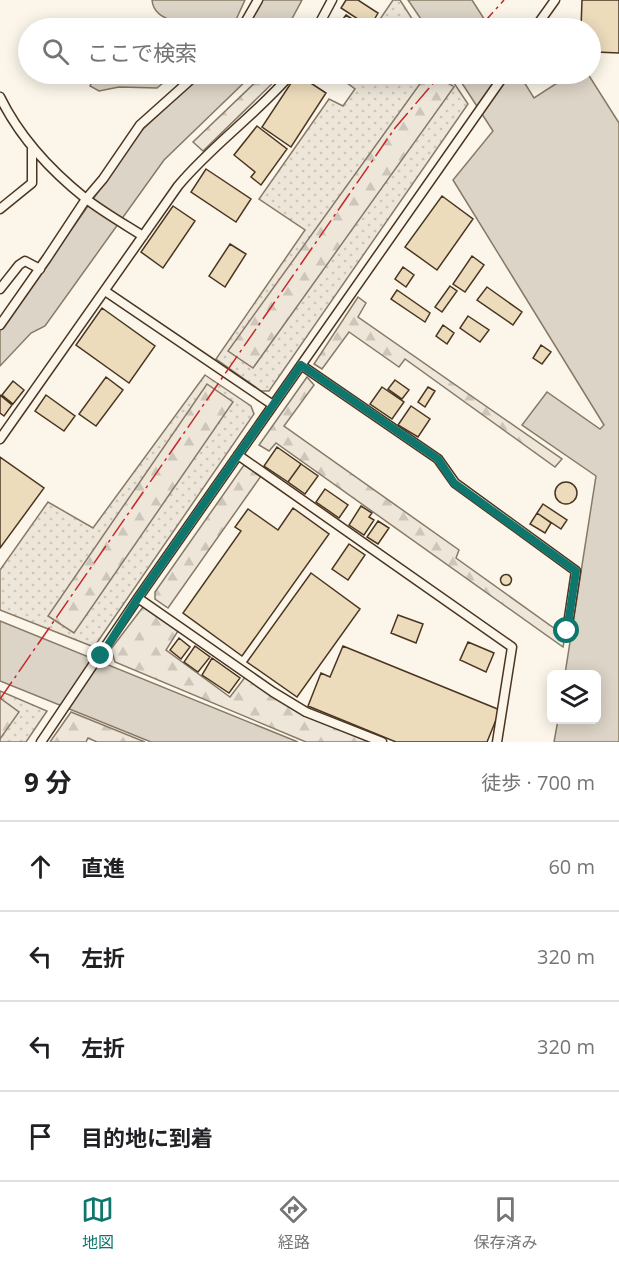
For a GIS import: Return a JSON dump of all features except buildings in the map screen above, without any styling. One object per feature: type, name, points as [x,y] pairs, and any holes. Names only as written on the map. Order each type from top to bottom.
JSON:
[{"type":"street","points":[[248,18],[258,0]]},
{"type":"street","points":[[322,18],[332,0]]},
{"type":"street","points":[[542,18],[555,0]]},
{"type":"street","points":[[0,325],[86,199],[103,179],[140,125],[186,84]]},
{"type":"street","points":[[0,439],[178,186],[198,163],[281,84]]},
{"type":"street","points":[[41,742],[138,598],[498,84]]},
{"type":"street","points":[[0,97],[32,149],[86,199],[143,236]]},
{"type":"street","points":[[0,209],[32,183],[32,149]]},
{"type":"street","points":[[0,289],[19,265],[25,261],[40,269]]},
{"type":"street","points":[[105,291],[273,405]]},
{"type":"street","points":[[301,365],[438,459],[454,483],[576,571],[567,631]]},
{"type":"street","points":[[238,455],[512,647],[497,742]]},
{"type":"street","points":[[138,598],[273,692],[306,712],[382,742]]},
{"type":"green space","points":[[393,0],[400,0],[412,18],[381,18]]},
{"type":"green space","points":[[254,84],[272,84],[203,151],[193,142]]},
{"type":"green space","points":[[348,84],[455,84],[468,104],[269,391],[261,391],[216,359],[305,230],[259,199],[329,99],[343,106],[355,89]]},
{"type":"green space","points":[[420,84],[450,84],[454,87],[253,368],[228,351]]},
{"type":"green space","points":[[358,297],[366,303],[358,317],[562,459],[555,467],[405,359],[399,367],[349,332],[322,369],[314,364]]},
{"type":"green space","points":[[205,375],[251,406],[254,414],[94,647],[0,610],[0,570],[48,502],[93,528]]},
{"type":"green space","points":[[307,377],[314,385],[284,426],[459,550],[456,558],[565,636],[563,647],[276,443],[269,451],[259,445]]},
{"type":"green space","points":[[207,384],[233,402],[74,633],[48,616]]},
{"type":"green space","points":[[244,465],[261,476],[168,608],[155,599],[155,592]]},
{"type":"green space","points":[[143,607],[178,631],[166,650],[230,697],[246,676],[372,742],[306,742],[115,662],[111,649]]},
{"type":"green space","points":[[0,691],[47,711],[26,742],[0,742]]},
{"type":"green space","points":[[0,698],[19,712],[0,739]]},
{"type":"green space","points":[[71,712],[145,742],[97,742],[88,738],[86,742],[50,742]]},
{"type":"shaded area","points":[[152,0],[245,0],[237,18],[166,18],[156,11]]},
{"type":"shaded area","points":[[262,0],[302,0],[292,18],[252,18]]},
{"type":"shaded area","points":[[408,0],[472,0],[484,18],[420,18]]},
{"type":"shaded area","points":[[91,84],[162,84],[157,88],[119,87],[99,91],[90,86]]},
{"type":"shaded area","points":[[191,84],[243,84],[164,160],[45,326],[31,333],[0,366],[0,330],[142,130]]},
{"type":"shaded area","points":[[462,84],[525,84],[534,98],[556,84],[594,84],[619,123],[619,742],[554,742],[557,724],[601,724],[601,670],[566,670],[596,476],[522,425],[547,392],[600,429],[604,425],[453,180],[493,131]]},
{"type":"shaded area","points":[[0,621],[298,742],[151,742],[0,681]]},
{"type":"power","points":[[488,18],[504,0]]},
{"type":"power","points":[[0,699],[395,128],[432,84]]},
{"type":"route","points":[[101,656],[138,598],[301,365],[438,459],[454,483],[576,571],[567,631]]}]
